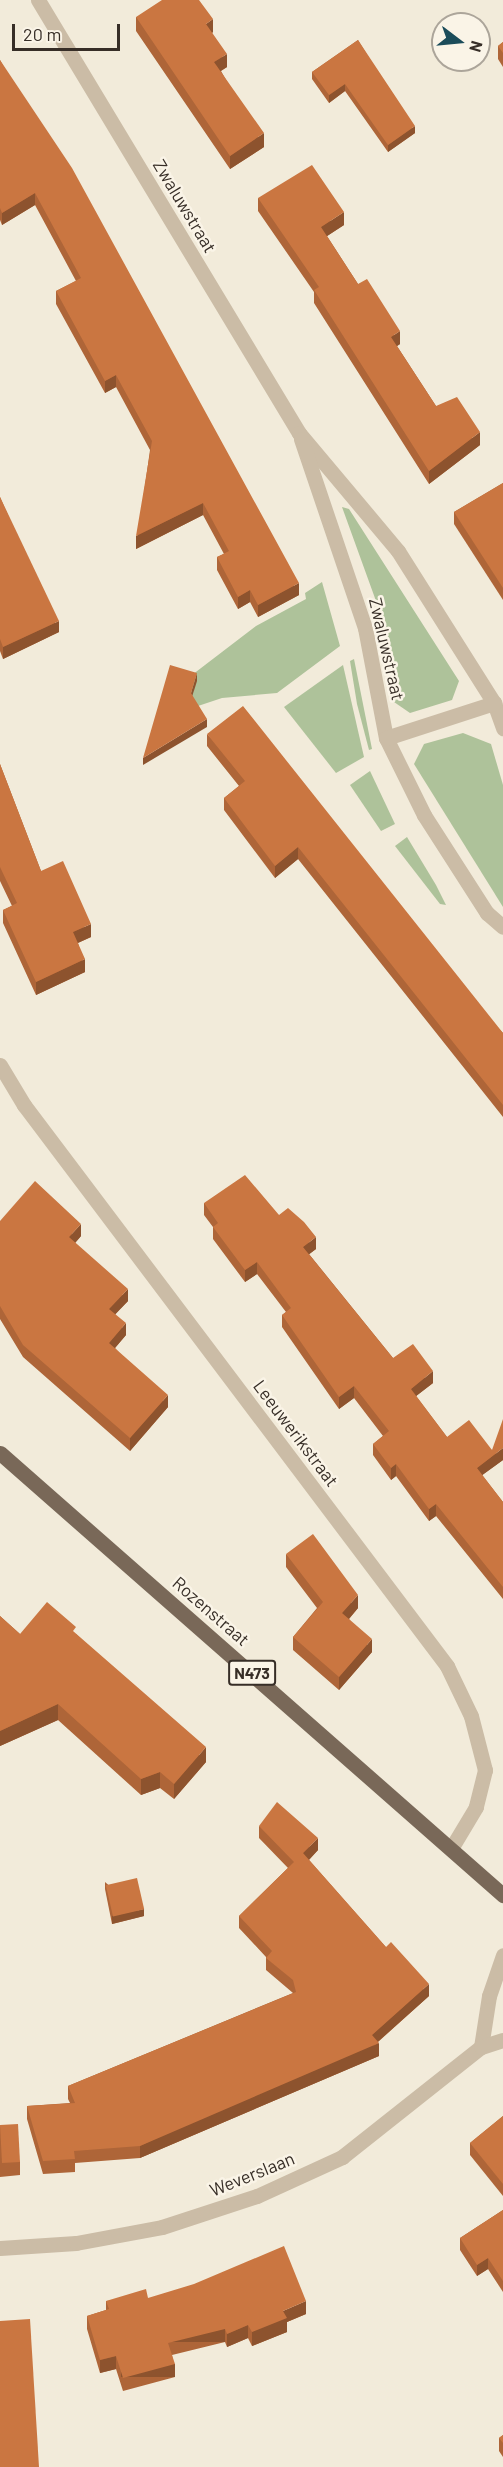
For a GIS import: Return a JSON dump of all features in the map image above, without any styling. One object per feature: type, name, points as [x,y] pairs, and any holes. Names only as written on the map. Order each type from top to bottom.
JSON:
[{"type":"main road","name":"Rozenstraat","points":[[0,1453],[452,1847],[503,1895]]},
{"type":"street","name":"Zwaluwstraat","points":[[38,0],[299,433],[372,515],[494,704],[503,728]]},
{"type":"street","name":"Zwaluwstraat","points":[[299,433],[362,618],[386,738],[424,815],[487,913],[503,927]]},
{"type":"street","points":[[386,738],[494,704]]},
{"type":"street","name":"Leeuwerikstraat","points":[[0,1065],[24,1105],[447,1666],[471,1716],[485,1770],[476,1807],[452,1847]]},
{"type":"street","points":[[482,2047],[489,1996],[503,1955]]},
{"type":"street","name":"Weverslaan","points":[[0,2248],[76,2243],[162,2227],[257,2196],[342,2157],[482,2047],[503,2040]]},
{"type":"green space","points":[[342,507],[349,509],[459,681],[452,700],[410,713],[394,702],[376,601]]},
{"type":"green space","points":[[322,582],[340,646],[277,693],[222,698],[195,707],[188,678],[256,626],[306,599],[305,593]]},
{"type":"green space","points":[[354,659],[372,749],[369,750],[357,704],[350,661]]},
{"type":"green space","points":[[343,665],[364,757],[336,773],[284,707]]},
{"type":"green space","points":[[463,733],[491,744],[503,785],[503,907],[414,764],[424,744]]},
{"type":"green space","points":[[370,771],[395,824],[381,831],[350,785]]},
{"type":"green space","points":[[407,837],[446,905],[440,904],[395,846]]},
{"type":"building","points":[[162,0],[199,0],[213,19],[206,24],[227,54],[214,62],[264,133],[230,156],[136,17]]},
{"type":"building","points":[[358,40],[415,126],[388,145],[345,84],[329,95],[312,72]]},
{"type":"building","points":[[503,42],[503,53],[498,46]]},
{"type":"building","points":[[0,60],[72,168],[299,583],[258,605],[250,590],[238,597],[217,557],[229,551],[203,503],[136,536],[152,441],[116,375],[105,381],[56,291],[81,278],[35,193],[2,213],[0,208]]},
{"type":"building","points":[[312,165],[344,212],[321,227],[358,284],[367,279],[400,331],[391,337],[436,406],[457,397],[480,432],[429,471],[314,290],[319,287],[258,198]]},
{"type":"building","points":[[503,483],[503,588],[454,512]]},
{"type":"building","points":[[0,497],[59,621],[3,647],[0,639]]},
{"type":"building","points":[[170,665],[197,673],[191,693],[207,719],[143,758]]},
{"type":"building","points":[[243,706],[503,1033],[503,1105],[298,847],[275,866],[224,798],[245,781],[207,734]]},
{"type":"building","points":[[0,764],[41,871],[63,861],[91,924],[73,932],[85,959],[36,982],[3,910],[17,903],[0,867]]},
{"type":"building","points":[[245,1175],[279,1215],[288,1208],[304,1222],[316,1237],[303,1247],[393,1358],[413,1344],[433,1371],[411,1389],[447,1437],[469,1420],[492,1450],[503,1419],[503,1448],[477,1468],[503,1502],[503,1587],[436,1504],[429,1509],[396,1464],[391,1468],[373,1444],[389,1431],[354,1386],[339,1397],[282,1315],[291,1308],[257,1262],[245,1270],[213,1227],[218,1223],[204,1203]]},
{"type":"building","points":[[35,1181],[81,1224],[69,1237],[128,1289],[109,1309],[126,1323],[109,1343],[168,1395],[130,1438],[23,1345],[0,1306],[0,1221]]},
{"type":"building","points":[[313,1534],[358,1595],[342,1613],[372,1639],[339,1677],[293,1637],[323,1602],[286,1554]]},
{"type":"building","points":[[47,1602],[76,1627],[73,1631],[206,1747],[174,1784],[160,1772],[141,1779],[58,1704],[0,1731],[0,1616],[20,1634]]},
{"type":"building","points":[[277,1802],[318,1838],[303,1853],[386,1947],[391,1942],[429,1984],[372,2035],[379,2043],[140,2146],[74,2151],[75,2159],[43,2161],[27,2106],[75,2103],[68,2086],[296,1992],[293,1980],[266,1958],[272,1951],[239,1916],[294,1862],[259,1826]]},
{"type":"building","points":[[137,1878],[144,1909],[113,1916],[106,1885]]},
{"type":"building","points":[[503,2116],[503,2184],[470,2143]]},
{"type":"building","points":[[18,2124],[20,2162],[2,2163],[0,2125]]},
{"type":"building","points":[[503,2210],[503,2281],[488,2258],[477,2265],[460,2238]]},
{"type":"building","points":[[284,2246],[306,2301],[283,2311],[287,2318],[252,2332],[248,2325],[227,2334],[225,2329],[168,2343],[175,2364],[123,2378],[116,2356],[100,2360],[87,2316],[109,2309],[106,2301],[146,2289],[148,2298],[194,2284]]},
{"type":"building","points":[[30,2319],[39,2467],[0,2467],[0,2321]]}]
